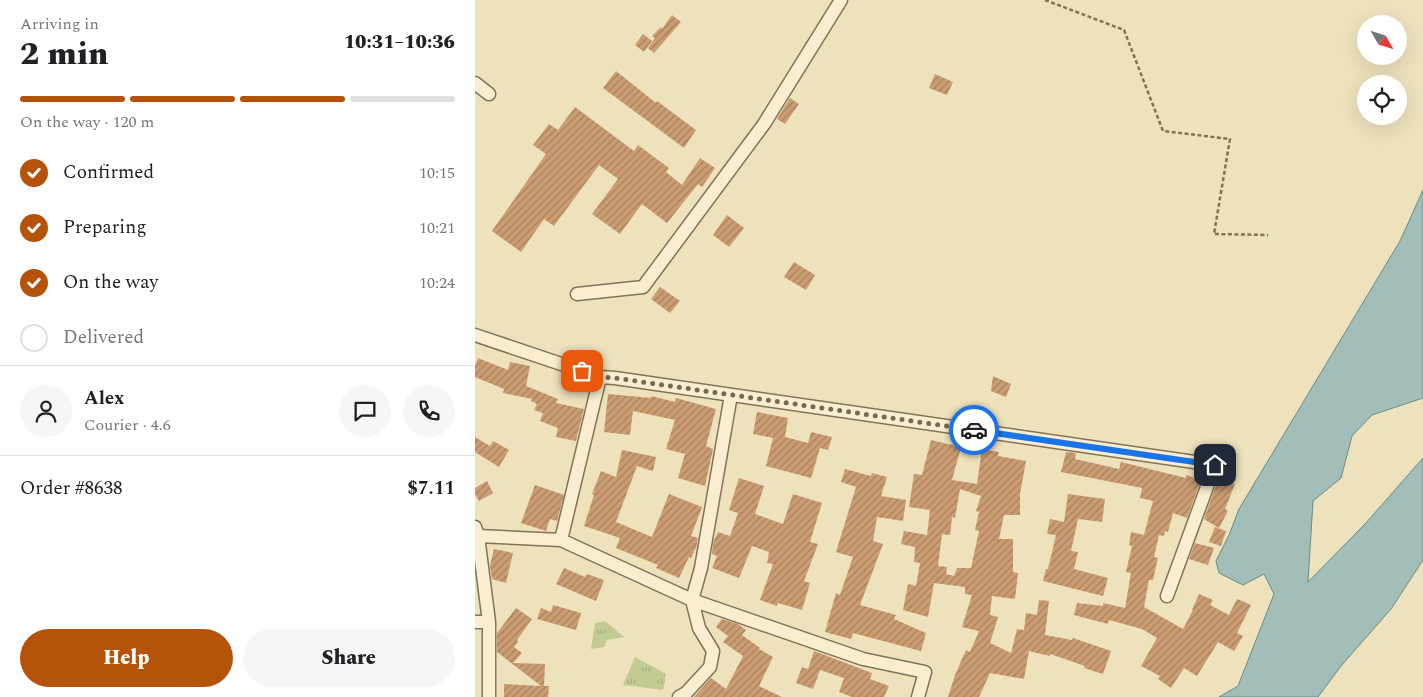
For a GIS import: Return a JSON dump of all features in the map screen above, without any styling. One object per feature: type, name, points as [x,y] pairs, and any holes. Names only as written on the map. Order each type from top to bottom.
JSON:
[{"type":"street","points":[[577,294],[643,287],[764,124],[841,0]]},
{"type":"street","points":[[475,83],[489,94]]},
{"type":"street","points":[[475,336],[600,377],[1215,465],[1167,596]]},
{"type":"street","points":[[561,540],[600,377]]},
{"type":"street","points":[[679,697],[686,693],[710,667],[713,651],[699,628],[692,600],[701,568],[731,396]]},
{"type":"street","points":[[489,697],[489,622],[477,531],[561,540],[692,600],[863,659],[925,672],[918,697]]},
{"type":"street","points":[[475,622],[489,622]]},
{"type":"path","points":[[1045,0],[1124,30],[1163,131],[1230,139],[1214,234],[1268,235]]},
{"type":"green space","points":[[605,621],[624,637],[607,640],[604,647],[591,649],[595,623]]},
{"type":"green space","points":[[635,657],[666,674],[663,690],[623,685]]},
{"type":"water","points":[[1423,190],[1423,398],[1372,415],[1352,436],[1341,478],[1313,501],[1308,582],[1365,524],[1423,458],[1423,560],[1391,609],[1341,666],[1318,697],[1219,697],[1238,686],[1274,594],[1264,574],[1243,585],[1219,573],[1216,561],[1239,509],[1400,241]]},
{"type":"building","points":[[672,15],[681,22],[654,53],[648,48],[655,38],[652,36],[661,27],[662,29]]},
{"type":"building","points":[[643,34],[652,41],[644,52],[635,45]]},
{"type":"building","points":[[616,71],[656,103],[657,101],[696,130],[684,148],[603,88]]},
{"type":"building","points":[[935,74],[953,82],[947,95],[929,88]]},
{"type":"building","points":[[790,98],[799,104],[785,124],[777,119]]},
{"type":"building","points":[[575,107],[634,151],[638,145],[669,168],[666,172],[682,185],[700,158],[715,168],[702,187],[698,184],[667,223],[642,204],[620,234],[592,214],[618,179],[599,165],[554,226],[544,219],[521,252],[492,231],[546,154],[533,145],[549,124],[558,130]]},
{"type":"building","points":[[727,215],[744,228],[729,247],[713,235]]},
{"type":"building","points":[[794,262],[815,275],[806,290],[784,277]]},
{"type":"building","points":[[660,287],[680,301],[670,313],[651,299]]},
{"type":"building","points":[[478,358],[508,370],[510,362],[530,366],[526,386],[558,399],[556,403],[584,409],[576,441],[556,437],[558,428],[540,421],[543,413],[534,410],[537,404],[531,401],[532,399],[503,393],[504,389],[475,377],[475,366]]},
{"type":"building","points":[[993,376],[1011,384],[1006,397],[991,391]]},
{"type":"building","points":[[608,394],[651,398],[651,396],[675,402],[676,398],[716,409],[706,446],[713,449],[705,486],[678,478],[685,454],[666,449],[675,420],[633,411],[630,435],[604,432]]},
{"type":"building","points":[[757,412],[788,418],[785,437],[808,443],[811,432],[832,437],[828,450],[820,448],[811,478],[766,466],[773,438],[753,434]]},
{"type":"building","points":[[475,437],[490,446],[493,441],[509,450],[499,467],[475,452]]},
{"type":"building","points":[[931,440],[961,447],[952,480],[977,484],[982,449],[999,452],[998,456],[1026,461],[1020,494],[1020,515],[1004,515],[999,539],[1013,539],[1013,572],[1018,573],[1015,599],[992,596],[990,615],[998,617],[990,643],[1011,653],[1017,629],[1024,630],[1026,613],[1037,615],[1039,600],[1049,601],[1045,635],[1072,640],[1073,638],[1111,651],[1103,674],[1050,654],[1050,656],[1029,651],[1024,679],[990,673],[979,697],[948,697],[966,650],[970,652],[979,631],[962,627],[972,595],[965,594],[965,587],[934,583],[928,617],[903,610],[908,584],[916,586],[920,563],[914,562],[915,547],[901,544],[904,531],[927,535],[930,510],[909,507],[914,474],[922,475]],"holes":[[[960,489],[981,496],[976,511],[979,512],[975,530],[979,531],[971,568],[957,568],[954,576],[946,574],[947,567],[938,566],[942,534],[950,535],[952,517],[955,518]]]},
{"type":"building","points":[[622,450],[656,457],[653,471],[637,466],[616,522],[652,537],[669,494],[702,507],[691,536],[698,538],[696,549],[691,558],[689,557],[679,578],[656,568],[658,565],[616,548],[620,538],[584,526],[594,495],[592,494],[601,471],[616,477]]},
{"type":"building","points":[[1066,452],[1076,453],[1075,459],[1119,469],[1121,462],[1186,478],[1186,475],[1201,480],[1187,518],[1173,513],[1168,532],[1165,531],[1164,536],[1159,535],[1154,557],[1158,558],[1153,580],[1149,580],[1144,607],[1183,629],[1199,594],[1213,600],[1210,605],[1229,615],[1237,599],[1251,605],[1237,633],[1243,636],[1234,651],[1218,642],[1197,676],[1184,668],[1171,688],[1158,679],[1160,676],[1141,666],[1157,638],[1142,629],[1109,620],[1108,624],[1074,615],[1077,603],[1103,606],[1103,603],[1125,608],[1131,573],[1126,572],[1132,546],[1129,545],[1131,532],[1144,535],[1153,501],[1140,498],[1142,488],[1061,472]]},
{"type":"building","points":[[845,469],[871,476],[872,473],[887,477],[881,496],[906,500],[903,521],[877,517],[873,541],[883,544],[860,605],[896,615],[894,619],[926,633],[921,651],[853,633],[851,639],[825,632],[836,593],[840,595],[853,557],[836,552],[856,487],[841,482]]},
{"type":"building","points":[[1219,477],[1235,484],[1225,509],[1228,511],[1219,528],[1204,519]]},
{"type":"building","points":[[739,478],[764,486],[755,514],[783,524],[793,494],[822,503],[810,542],[818,544],[804,581],[810,583],[802,610],[778,603],[777,606],[760,600],[773,564],[767,563],[769,552],[752,546],[739,578],[712,568],[717,556],[712,554],[713,543],[718,532],[730,536],[738,513],[729,510]]},
{"type":"building","points":[[487,481],[493,493],[479,501],[475,494],[475,488]]},
{"type":"building","points":[[535,485],[564,495],[557,521],[550,519],[546,531],[521,523]]},
{"type":"building","points":[[1068,494],[1105,499],[1102,522],[1078,519],[1071,551],[1078,552],[1074,569],[1108,578],[1103,596],[1043,581],[1046,569],[1048,569],[1056,535],[1047,534],[1050,519],[1064,522]]},
{"type":"building","points":[[1215,527],[1226,531],[1221,546],[1209,542]]},
{"type":"building","points":[[1195,543],[1214,548],[1208,565],[1189,559]]},
{"type":"building","points":[[494,549],[513,553],[506,583],[492,579],[490,566]]},
{"type":"building","points":[[564,568],[585,577],[587,574],[604,580],[596,601],[556,584]]},
{"type":"building","points":[[553,605],[581,613],[576,630],[537,619],[541,608],[551,612]]},
{"type":"building","points":[[516,608],[532,619],[517,640],[518,642],[514,647],[522,653],[513,663],[545,664],[544,686],[549,686],[548,697],[504,697],[504,684],[541,686],[497,652],[497,633]]},
{"type":"building","points":[[722,619],[738,624],[746,630],[742,635],[759,649],[773,657],[759,686],[782,697],[694,697],[711,678],[726,689],[743,656],[723,642],[728,636],[716,627]]},
{"type":"building","points":[[814,651],[872,673],[870,679],[889,686],[884,697],[852,697],[839,692],[844,678],[820,670],[813,689],[796,683],[802,667],[808,669]]},
{"type":"way so far","points":[[582,371],[600,377],[974,430]]},
{"type":"route","points":[[974,430],[1215,465]]}]
